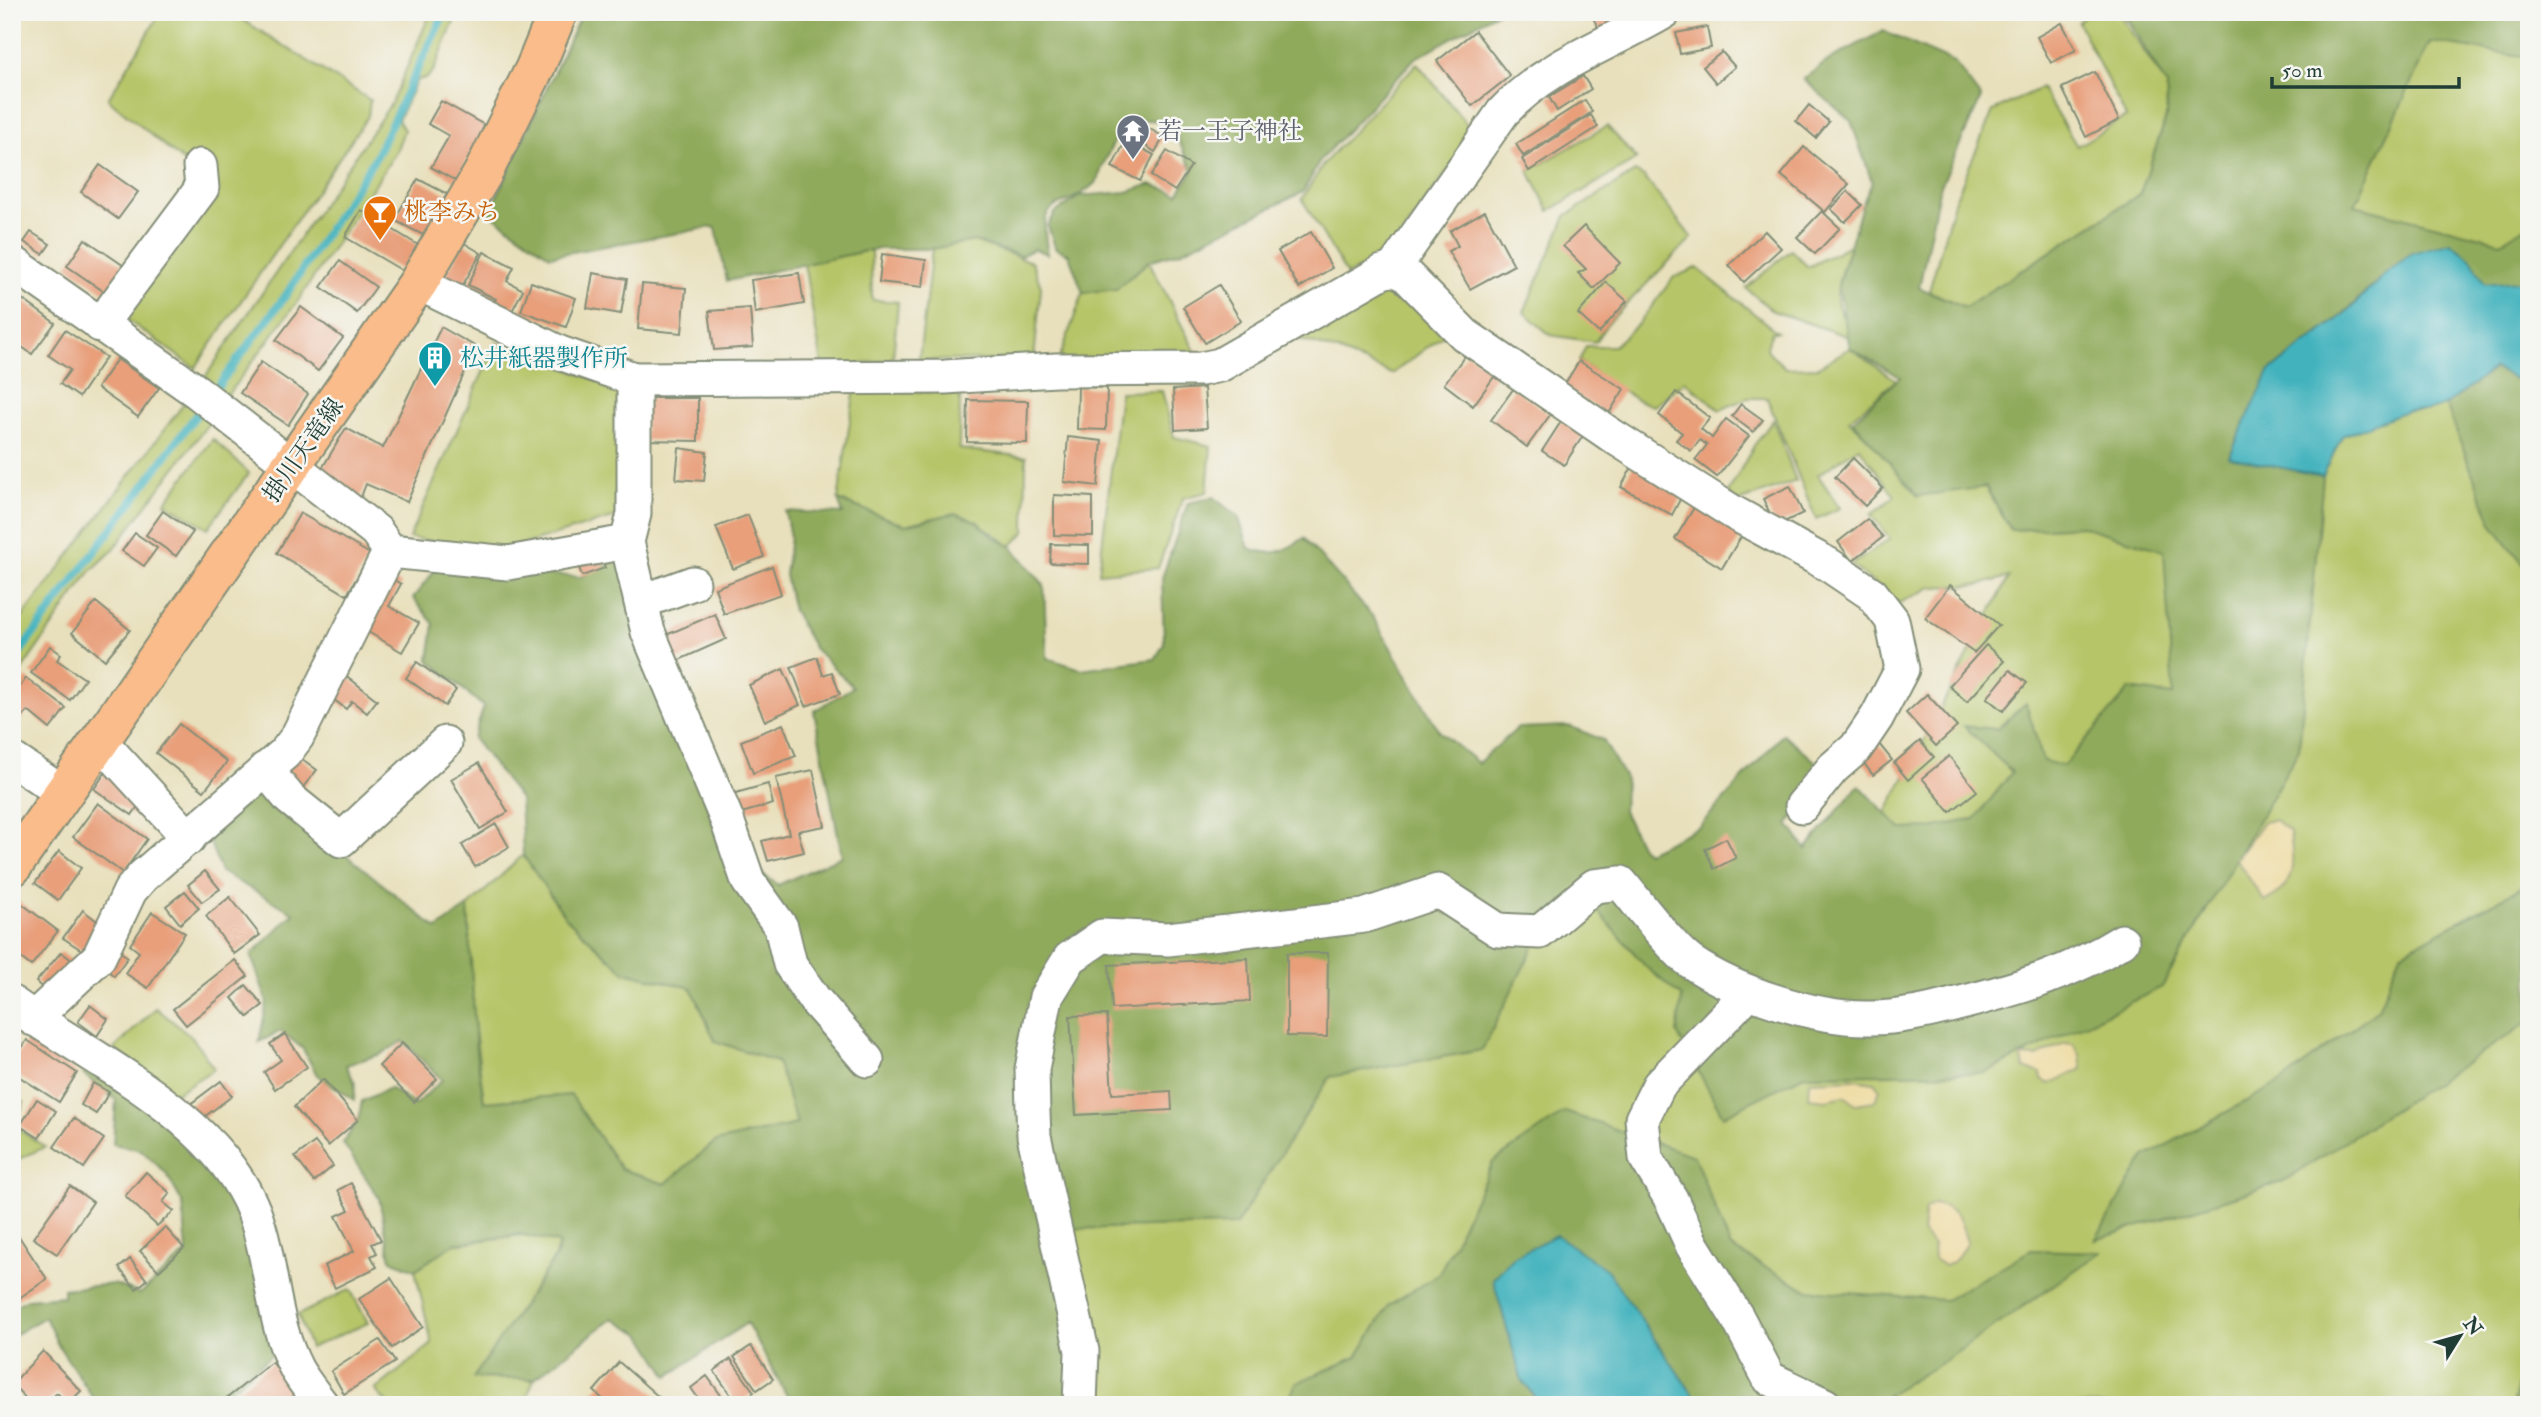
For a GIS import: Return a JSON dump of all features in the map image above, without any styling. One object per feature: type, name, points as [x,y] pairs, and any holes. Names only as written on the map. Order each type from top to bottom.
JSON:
[{"type":"main road","name":"掛川天竜線","points":[[12,867],[418,283],[483,173],[535,68],[558,12]]},
{"type":"street","points":[[1393,270],[1503,112],[1523,90],[1555,68],[1664,12]]},
{"type":"street","points":[[100,325],[202,188],[200,166]]},
{"type":"street","points":[[12,262],[208,401],[291,468],[376,531],[390,551],[508,564],[627,542]]},
{"type":"street","points":[[418,283],[560,354],[634,379],[945,376],[1056,370],[1201,369],[1220,365],[1382,272],[1393,270],[1405,274],[1465,335],[1611,435],[1734,513],[1829,565],[1872,594],[1892,620],[1902,669],[1877,717],[1856,748],[1833,768],[1802,806]]},
{"type":"street","points":[[634,379],[634,514],[627,542],[648,632],[727,820],[748,881],[781,927],[790,964],[814,999],[867,1060]]},
{"type":"street","points":[[323,1405],[297,1370],[278,1313],[254,1211],[235,1178],[202,1135],[166,1105],[21,1016],[87,972],[99,957],[130,891],[143,876],[285,753],[298,737],[390,551]]},
{"type":"street","points":[[641,602],[693,583]]},
{"type":"street","points":[[100,741],[189,838]]},
{"type":"street","points":[[265,769],[290,799],[341,840],[445,743]]},
{"type":"street","points":[[12,758],[63,793]]},
{"type":"street","points":[[1080,1405],[1082,1351],[1034,1136],[1032,1069],[1046,997],[1070,958],[1102,936],[1168,939],[1364,916],[1438,891],[1498,930],[1540,932],[1594,886],[1620,883],[1689,961],[1749,992],[1831,1016],[1868,1018],[1923,1012],[2034,984],[2083,965],[2122,942]]},
{"type":"street","points":[[1749,992],[1659,1085],[1642,1119],[1646,1158],[1671,1199],[1692,1245],[1737,1317],[1769,1377],[1825,1405]]},
{"type":"green space","points":[[161,12],[230,12],[370,100],[368,116],[195,368],[119,314],[200,175],[108,99]]},
{"type":"green space","points":[[431,12],[458,12],[434,70],[427,78],[417,80],[398,120],[404,130],[396,152],[298,301],[222,402],[201,383],[392,102]]},
{"type":"green space","points":[[582,12],[1498,12],[1414,59],[1321,159],[1303,192],[1182,251],[1149,261],[1116,289],[1083,293],[1069,255],[1055,247],[1048,226],[1055,213],[1080,196],[1127,192],[1151,184],[1178,194],[1193,170],[1170,124],[1144,120],[1127,126],[1120,133],[1094,184],[1048,213],[1045,234],[1048,254],[1034,249],[1021,256],[974,241],[932,249],[875,249],[727,281],[716,228],[712,227],[550,256],[489,213]]},
{"type":"green space","points":[[2090,12],[2118,12],[2167,86],[2166,118],[2140,194],[1965,307],[1929,291],[1954,202],[1993,111],[2041,88],[2077,146],[2126,117],[2078,22]]},
{"type":"green space","points":[[2123,12],[2529,12],[2529,57],[2430,42],[2355,205],[2501,242],[2529,225],[2529,281],[2485,284],[2412,253],[2386,273],[2342,315],[2269,372],[2236,458],[2323,476],[2299,750],[2162,987],[1985,1073],[1804,1075],[1723,1116],[1677,1033],[1682,997],[1646,967],[1599,912],[1541,932],[1482,1050],[1330,1077],[1236,1225],[1065,1229],[1079,1405],[792,1405],[747,1323],[668,1376],[642,1335],[613,1318],[534,1379],[473,1378],[557,1255],[559,1243],[520,1234],[454,1244],[415,1270],[391,1260],[379,1198],[343,1143],[358,1120],[362,1101],[390,1088],[415,1105],[442,1080],[403,1041],[381,1054],[346,1065],[355,1083],[354,1100],[317,1075],[303,1049],[281,1031],[259,1042],[267,1002],[251,955],[294,913],[221,872],[206,832],[258,782],[437,929],[468,907],[476,1051],[484,1102],[571,1095],[621,1169],[665,1184],[715,1142],[797,1124],[777,1062],[715,1041],[692,988],[625,972],[566,918],[523,855],[520,799],[473,738],[484,707],[429,660],[434,624],[413,598],[439,565],[581,577],[624,554],[721,845],[778,885],[842,856],[814,711],[853,687],[814,648],[793,611],[785,575],[790,537],[785,511],[843,514],[838,500],[905,525],[955,513],[976,521],[994,537],[1011,546],[1044,585],[1047,658],[1081,669],[1155,659],[1164,644],[1162,578],[1188,503],[1213,497],[1238,516],[1249,548],[1278,552],[1304,538],[1373,617],[1439,731],[1478,763],[1518,728],[1569,726],[1603,740],[1625,778],[1623,811],[1641,847],[1647,852],[1699,827],[1783,734],[1829,773],[1788,824],[1806,849],[1859,785],[1901,829],[1930,828],[1975,819],[2012,772],[1964,726],[1997,729],[2026,703],[2043,761],[2063,766],[2130,689],[2173,695],[2164,551],[2082,526],[2011,530],[1986,487],[1918,496],[1853,421],[1900,377],[1850,348],[1838,286],[1862,205],[1872,182],[1851,121],[1803,79],[1832,58],[1883,31],[1954,62],[1981,98],[1939,190],[1919,288],[1965,307],[2140,194],[2166,118],[2167,86]]},
{"type":"green space","points":[[2367,12],[2529,12],[2529,1405],[966,1405],[970,861],[1848,886],[2009,577],[1979,585],[1932,587],[1899,603],[1851,565],[1890,539],[1871,515],[1895,496],[1859,447],[1818,475],[1840,508],[1816,519],[1767,398],[1747,398],[1720,410],[1685,381],[1654,406],[1627,393],[1579,361],[1586,346],[1614,346],[1639,323],[1674,277],[1697,268],[1777,332],[1772,332],[1766,349],[1785,368],[1818,367],[1850,348],[1896,380],[1849,420],[1869,439],[1985,487],[2011,530],[2034,529],[2131,345]]},
{"type":"green space","points":[[1417,63],[1474,133],[1388,255],[1347,275],[1302,199],[1324,163]]},
{"type":"green space","points":[[1607,126],[1637,159],[1549,211],[1529,171]]},
{"type":"green space","points":[[1635,172],[1644,177],[1692,238],[1608,323],[1595,342],[1550,335],[1524,312],[1566,216]]},
{"type":"green space","points":[[974,241],[1032,262],[1041,287],[1034,359],[1059,360],[1083,293],[1116,289],[1149,261],[1200,361],[919,360],[932,249]]},
{"type":"green space","points":[[1850,245],[1837,290],[1838,305],[1849,337],[1773,311],[1746,288],[1791,250],[1808,267]]},
{"type":"green space","points":[[871,250],[872,300],[898,302],[893,359],[823,370],[804,264]]},
{"type":"green space","points":[[1386,281],[1446,333],[1392,374],[1338,351],[1281,334]]},
{"type":"green space","points":[[496,343],[620,388],[616,517],[501,551],[409,538]]},
{"type":"green space","points":[[2495,368],[2529,386],[2529,571],[2492,524],[2446,405]]},
{"type":"green space","points":[[855,388],[960,394],[959,449],[1026,457],[1025,532],[1011,546],[976,521],[955,513],[905,525],[838,500]]},
{"type":"green space","points":[[1162,391],[1174,437],[1211,446],[1207,492],[1183,498],[1158,568],[1099,573],[1120,392]]},
{"type":"green space","points":[[192,393],[217,412],[113,550],[90,572],[12,684],[12,631]]},
{"type":"green space","points":[[1773,420],[1796,481],[1738,502],[1728,493],[1753,447]]},
{"type":"green space","points":[[213,439],[249,473],[208,528],[165,503]]},
{"type":"green space","points":[[523,855],[566,918],[625,972],[692,988],[715,1041],[777,1062],[798,1124],[715,1142],[665,1184],[621,1169],[571,1095],[484,1102],[471,996],[468,907]]},
{"type":"green space","points":[[2529,883],[2529,1022],[2282,1182],[2095,1240],[2145,1157],[2281,1082],[2378,1009],[2401,953]]},
{"type":"green space","points":[[156,1008],[192,1037],[214,1069],[168,1098],[151,1075],[114,1049]]},
{"type":"green space","points":[[87,1069],[188,1127],[238,1196],[278,1349],[209,1405],[98,1405],[58,1345],[45,1317],[12,1336],[12,1307],[28,1299],[63,1296],[63,1289],[114,1284],[140,1294],[187,1252],[183,1204],[166,1173],[141,1150],[113,1144],[116,1100],[83,1074]]},
{"type":"green space","points":[[12,1097],[24,1102],[14,1126],[45,1147],[12,1162]]},
{"type":"green space","points":[[1565,1112],[1694,1156],[1731,1248],[1807,1290],[1945,1300],[2031,1250],[2101,1252],[1946,1360],[1887,1395],[1898,1405],[1700,1405],[1607,1270],[1591,1260],[1493,1279],[1522,1381],[1542,1405],[1287,1405],[1296,1383],[1357,1357],[1389,1305],[1439,1274],[1493,1162]]},
{"type":"green space","points":[[524,1235],[559,1243],[553,1260],[474,1378],[534,1379],[524,1405],[389,1405],[375,1390],[432,1344],[415,1270],[454,1244]]},
{"type":"green space","points":[[350,1289],[368,1323],[310,1348],[298,1315]]},
{"type":"green space","points":[[2529,1339],[2529,1405],[2512,1405]]},
{"type":"sand","points":[[2275,820],[2290,832],[2291,873],[2283,889],[2265,902],[2236,859],[2263,822]]},
{"type":"sand","points":[[2064,1043],[2073,1044],[2080,1055],[2082,1069],[2050,1084],[2042,1080],[2041,1073],[2024,1068],[2021,1056],[2037,1057]]},
{"type":"sand","points":[[1854,1079],[1874,1082],[1880,1090],[1875,1101],[1856,1104],[1844,1096],[1826,1100],[1809,1098],[1810,1081]]},
{"type":"sand","points":[[1933,1204],[1954,1212],[1963,1227],[1967,1243],[1955,1260],[1945,1266],[1934,1259],[1933,1246],[1922,1232],[1925,1209]]},
{"type":"water","points":[[2451,242],[2472,260],[2485,284],[2529,280],[2529,386],[2494,368],[2446,405],[2426,411],[2406,411],[2342,436],[2323,476],[2229,457],[2269,372],[2347,312],[2386,273],[2412,253]]},
{"type":"water","points":[[1556,1235],[1607,1270],[1700,1405],[1542,1405],[1522,1381],[1493,1279],[1513,1257]]},
{"type":"building","points":[[1600,12],[1617,12],[1624,26],[1603,37],[1592,16]]},
{"type":"building","points":[[2062,23],[2076,50],[2051,63],[2037,37]]},
{"type":"building","points":[[1707,27],[1711,48],[1680,54],[1676,33]]},
{"type":"building","points":[[1475,31],[1510,76],[1472,106],[1437,61]]},
{"type":"building","points":[[1722,52],[1735,67],[1716,83],[1703,67]]},
{"type":"building","points":[[2095,72],[2119,120],[2086,137],[2062,88]]},
{"type":"building","points":[[1583,76],[1591,89],[1557,111],[1549,97]]},
{"type":"building","points":[[1585,100],[1592,112],[1523,156],[1516,144]]},
{"type":"building","points":[[441,101],[486,126],[456,181],[431,167],[449,136],[428,124]]},
{"type":"building","points":[[1809,105],[1829,122],[1816,138],[1796,121]]},
{"type":"building","points":[[1591,115],[1598,127],[1529,171],[1522,159]]},
{"type":"building","points":[[1148,128],[1164,137],[1155,152],[1140,142]]},
{"type":"building","name":"若一王子神社","points":[[1126,140],[1154,155],[1140,181],[1112,167]]},
{"type":"building","points":[[1804,147],[1849,184],[1825,212],[1781,175]]},
{"type":"building","points":[[1167,151],[1191,166],[1175,191],[1151,176]]},
{"type":"building","points":[[100,165],[138,192],[118,219],[81,192]]},
{"type":"building","points":[[418,179],[447,194],[423,235],[394,220]]},
{"type":"building","points":[[1848,191],[1862,205],[1845,222],[1831,209]]},
{"type":"building","points":[[361,210],[418,245],[403,271],[345,237]]},
{"type":"building","points":[[1485,211],[1514,265],[1470,289],[1448,251],[1458,246],[1450,231]]},
{"type":"building","points":[[1822,211],[1840,228],[1815,254],[1797,237]]},
{"type":"building","points":[[1584,226],[1620,263],[1594,289],[1578,273],[1586,269],[1563,246]]},
{"type":"building","points":[[1765,231],[1781,248],[1744,282],[1729,265]]},
{"type":"building","points":[[31,232],[50,244],[43,254],[24,242]]},
{"type":"building","points":[[1311,232],[1332,268],[1299,288],[1278,251]]},
{"type":"building","points":[[85,239],[127,268],[109,295],[67,266]]},
{"type":"building","points":[[464,243],[481,253],[459,292],[441,282]]},
{"type":"building","points":[[484,252],[514,267],[507,281],[523,290],[510,315],[492,306],[496,299],[468,285]]},
{"type":"building","points":[[882,254],[926,260],[923,287],[879,282]]},
{"type":"building","points":[[340,261],[376,287],[357,313],[321,287]]},
{"type":"building","points":[[593,273],[627,279],[621,314],[587,308]]},
{"type":"building","points":[[799,273],[804,304],[755,313],[751,280]]},
{"type":"building","points":[[531,282],[576,298],[566,327],[521,311]]},
{"type":"building","points":[[1606,282],[1627,301],[1599,333],[1578,314]]},
{"type":"building","points":[[642,284],[686,288],[682,333],[638,329]]},
{"type":"building","points":[[1219,285],[1241,321],[1205,343],[1183,307]]},
{"type":"building","points":[[18,296],[55,323],[32,354],[12,340],[12,304]]},
{"type":"building","points":[[301,307],[343,338],[318,371],[276,340]]},
{"type":"building","points":[[750,308],[753,347],[714,350],[709,311]]},
{"type":"building","name":"松井紙器製作所","points":[[441,327],[476,347],[407,502],[366,484],[359,502],[318,475],[346,428],[383,448]]},
{"type":"building","points":[[65,330],[106,357],[79,397],[60,384],[70,370],[48,355]]},
{"type":"building","points":[[1467,353],[1496,374],[1473,406],[1444,384]]},
{"type":"building","points":[[117,359],[159,388],[138,417],[97,388]]},
{"type":"building","points":[[1579,361],[1624,389],[1608,415],[1563,387]]},
{"type":"building","points":[[261,362],[308,394],[288,425],[240,393]]},
{"type":"building","points":[[1078,387],[1107,388],[1106,430],[1077,429]]},
{"type":"building","points":[[1204,388],[1207,428],[1175,430],[1173,390]]},
{"type":"building","points":[[1514,388],[1550,415],[1527,447],[1491,420]]},
{"type":"building","points":[[1676,392],[1710,418],[1701,429],[1712,438],[1726,419],[1749,436],[1717,477],[1695,460],[1707,445],[1700,440],[1691,451],[1676,440],[1682,433],[1659,415]]},
{"type":"building","points":[[645,398],[698,398],[698,441],[645,440]]},
{"type":"building","points":[[968,400],[1028,401],[1027,443],[967,442]]},
{"type":"building","points":[[1741,404],[1763,420],[1753,432],[1732,416]]},
{"type":"building","points":[[1566,414],[1588,428],[1564,465],[1542,451]]},
{"type":"building","points":[[1068,437],[1102,441],[1098,486],[1064,482]]},
{"type":"building","points":[[679,448],[707,452],[704,481],[676,479]]},
{"type":"building","points":[[1853,458],[1883,488],[1865,506],[1835,477]]},
{"type":"building","points":[[1636,460],[1686,488],[1672,515],[1621,487]]},
{"type":"building","points":[[1790,486],[1803,513],[1776,526],[1763,499]]},
{"type":"building","points":[[1054,495],[1093,497],[1093,536],[1054,535]]},
{"type":"building","points":[[1695,506],[1742,535],[1722,568],[1675,539]]},
{"type":"building","points":[[163,511],[193,532],[176,556],[146,535]]},
{"type":"building","points":[[300,513],[370,554],[347,595],[277,553]]},
{"type":"building","points":[[748,515],[764,557],[733,569],[716,527]]},
{"type":"building","points":[[1867,519],[1883,537],[1852,561],[1838,542]]},
{"type":"building","points":[[135,533],[157,548],[144,566],[122,551]]},
{"type":"building","points":[[1051,544],[1089,545],[1089,564],[1050,563]]},
{"type":"building","points":[[598,548],[605,568],[582,576],[575,556]]},
{"type":"building","points":[[772,566],[781,594],[724,614],[715,588]]},
{"type":"building","points":[[392,579],[401,584],[389,606],[419,623],[402,652],[363,629]]},
{"type":"building","points":[[1950,585],[1999,625],[1974,653],[1925,618]]},
{"type":"building","points":[[96,602],[130,630],[105,660],[72,633]]},
{"type":"building","points":[[715,614],[726,639],[677,661],[666,635]]},
{"type":"building","points":[[1986,645],[2004,661],[1967,702],[1949,686]]},
{"type":"building","points":[[50,646],[61,654],[57,660],[85,679],[70,700],[31,673]]},
{"type":"building","points":[[817,657],[823,675],[832,672],[840,694],[806,706],[791,667]]},
{"type":"building","points":[[417,662],[456,690],[445,706],[406,678]]},
{"type":"building","points":[[783,669],[800,705],[765,721],[749,685]]},
{"type":"building","points":[[339,670],[377,700],[367,713],[352,701],[346,709],[323,691]]},
{"type":"building","points":[[2010,670],[2027,683],[2003,711],[1987,698]]},
{"type":"building","points":[[26,678],[66,708],[50,729],[28,711],[20,720],[12,715],[12,699]]},
{"type":"building","points":[[1927,694],[1957,727],[1936,746],[1906,713]]},
{"type":"building","points":[[179,724],[227,762],[204,791],[156,753]]},
{"type":"building","points":[[783,724],[796,756],[753,773],[741,741]]},
{"type":"building","points":[[1875,739],[1892,760],[1873,775],[1856,753]]},
{"type":"building","points":[[1920,741],[1934,757],[1908,780],[1894,763]]},
{"type":"building","points":[[298,756],[317,770],[300,791],[281,777]]},
{"type":"building","points":[[1949,756],[1977,791],[1950,812],[1922,778]]},
{"type":"building","points":[[479,763],[508,812],[480,829],[451,779]]},
{"type":"building","points":[[813,770],[825,826],[798,831],[804,852],[768,861],[762,841],[789,834],[776,778]]},
{"type":"building","points":[[105,773],[143,799],[132,815],[94,789]]},
{"type":"building","points":[[768,784],[773,804],[738,814],[732,794]]},
{"type":"building","points":[[98,803],[147,839],[123,873],[73,837]]},
{"type":"building","points":[[496,824],[509,847],[475,867],[462,845]]},
{"type":"building","points":[[1726,838],[1736,858],[1714,869],[1705,849]]},
{"type":"building","points":[[59,851],[81,868],[58,900],[35,883]]},
{"type":"building","points":[[205,871],[220,889],[202,902],[188,885]]},
{"type":"building","points":[[185,891],[199,908],[180,924],[166,906]]},
{"type":"building","points":[[230,897],[260,935],[234,954],[206,916]]},
{"type":"building","points":[[17,900],[58,931],[31,966],[12,951],[12,907]]},
{"type":"building","points":[[83,910],[102,925],[83,951],[63,938]]},
{"type":"building","points":[[152,912],[185,933],[148,988],[125,973],[139,952],[130,945]]},
{"type":"building","points":[[119,951],[128,957],[114,976],[106,969]]},
{"type":"building","points":[[61,952],[73,961],[50,995],[36,982]]},
{"type":"building","points":[[1287,953],[1328,953],[1327,1037],[1287,1036]]},
{"type":"building","points":[[1248,958],[1250,1001],[1112,1009],[1109,965]]},
{"type":"building","points":[[235,960],[248,976],[186,1025],[173,1009]]},
{"type":"building","points":[[246,985],[263,1005],[248,1017],[232,998]]},
{"type":"building","points":[[90,1005],[108,1019],[97,1036],[78,1022]]},
{"type":"building","points":[[1107,1015],[1112,1094],[1171,1091],[1172,1110],[1076,1115],[1070,1016]]},
{"type":"building","points":[[285,1034],[307,1067],[275,1089],[264,1072],[281,1060],[270,1044]]},
{"type":"building","points":[[27,1040],[77,1073],[59,1102],[12,1072],[12,1063]]},
{"type":"building","points":[[402,1043],[437,1079],[414,1102],[379,1066]]},
{"type":"building","points":[[323,1079],[358,1120],[328,1146],[294,1107]]},
{"type":"building","points":[[221,1081],[232,1096],[200,1120],[189,1105]]},
{"type":"building","points":[[93,1083],[109,1092],[96,1114],[81,1105]]},
{"type":"building","points":[[37,1099],[56,1111],[39,1138],[20,1126]]},
{"type":"building","points":[[74,1118],[104,1139],[84,1168],[54,1147]]},
{"type":"building","points":[[315,1142],[333,1166],[314,1182],[295,1157]]},
{"type":"building","points":[[146,1172],[170,1193],[163,1202],[174,1211],[157,1226],[125,1196]]},
{"type":"building","points":[[351,1183],[381,1240],[372,1244],[377,1253],[371,1256],[377,1267],[335,1288],[324,1266],[354,1251],[336,1216],[349,1210],[338,1190]]},
{"type":"building","points":[[70,1186],[93,1202],[57,1254],[33,1238]]},
{"type":"building","points":[[165,1227],[184,1248],[159,1271],[140,1251]]},
{"type":"building","points":[[18,1235],[47,1279],[15,1301],[12,1239]]},
{"type":"building","points":[[130,1259],[147,1280],[136,1289],[119,1268]]},
{"type":"building","points":[[391,1278],[423,1327],[392,1348],[359,1299]]},
{"type":"building","points":[[380,1340],[395,1362],[344,1394],[331,1371]]},
{"type":"building","points":[[751,1346],[773,1379],[757,1390],[734,1357]]},
{"type":"building","points":[[43,1351],[81,1391],[68,1404],[57,1393],[45,1405],[32,1405],[12,1384]]},
{"type":"building","points":[[731,1359],[754,1392],[737,1404],[714,1371]]},
{"type":"building","points":[[272,1362],[307,1405],[230,1405],[226,1399]]},
{"type":"building","points":[[619,1362],[660,1398],[654,1405],[609,1405],[594,1391]]},
{"type":"building","points":[[707,1376],[728,1405],[703,1405],[691,1388]]},
{"type":"waterway","points":[[212,394],[286,295],[375,158],[445,12]]},
{"type":"waterway","points":[[12,663],[202,407]]},
{"type":"place","name":"若一王子神社","points":[[1133,161]]},
{"type":"place","name":"桃李みち","points":[[380,242]]},
{"type":"place","name":"松井紙器製作所","points":[[435,388]]}]
